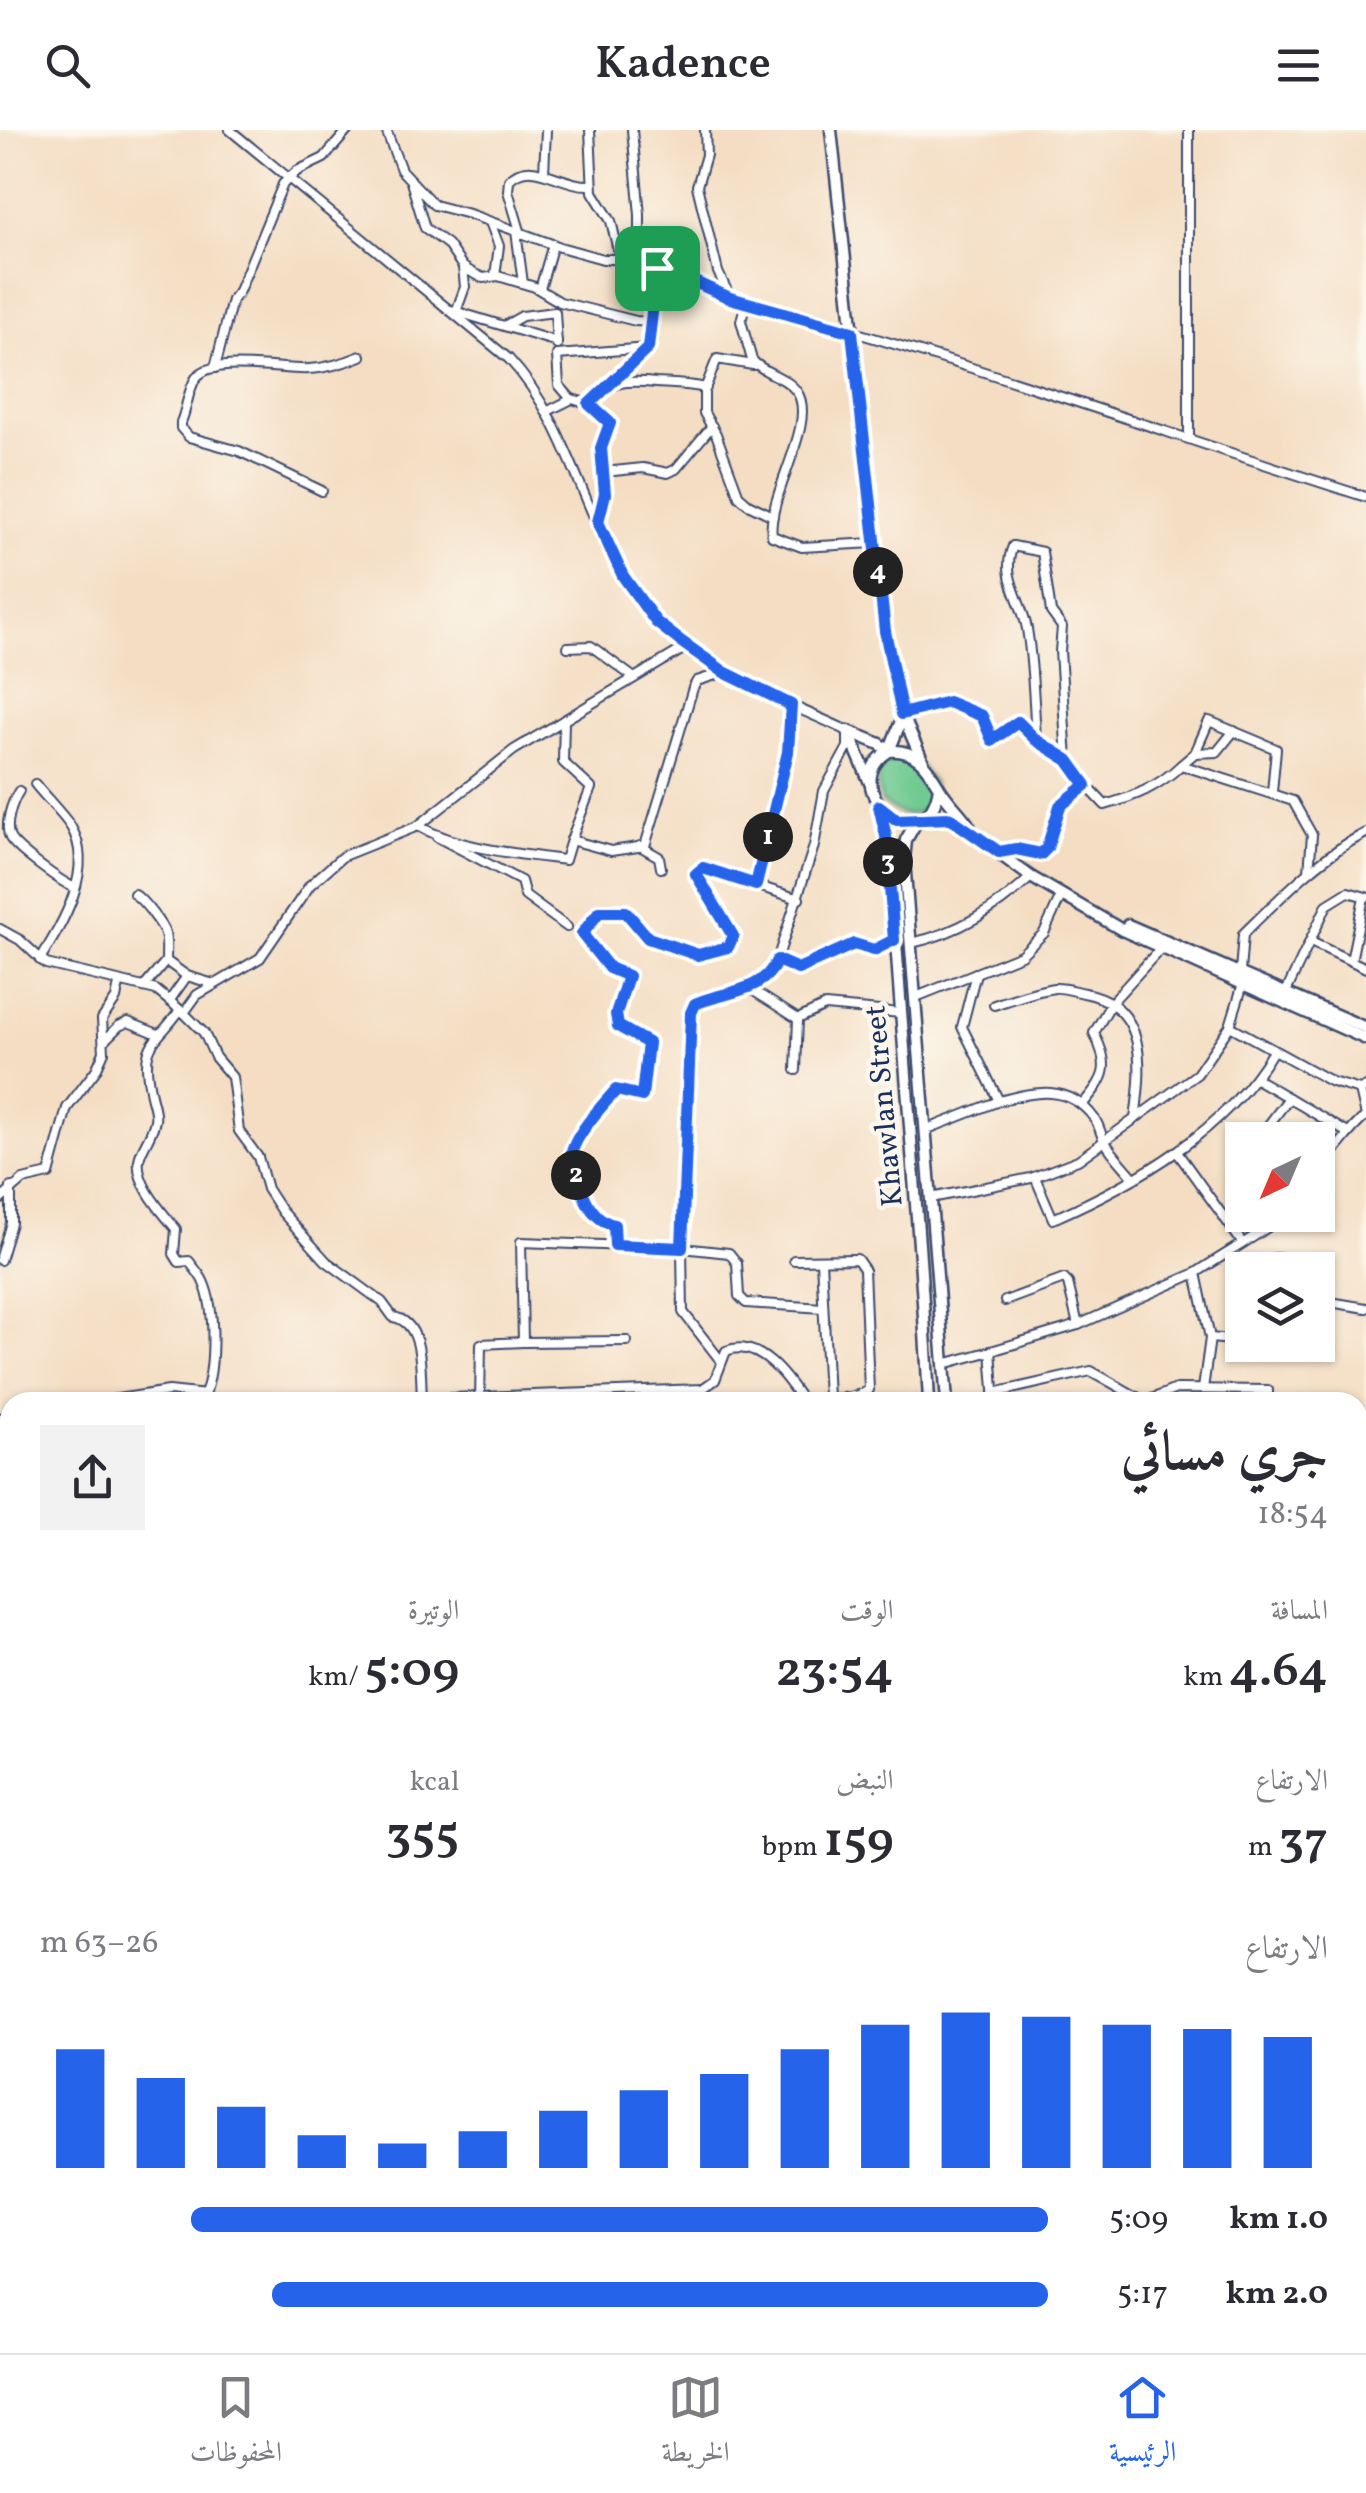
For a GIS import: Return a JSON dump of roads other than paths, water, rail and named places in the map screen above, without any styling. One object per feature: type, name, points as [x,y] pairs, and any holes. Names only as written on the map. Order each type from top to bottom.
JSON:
[{"type":"main road","points":[[831,130],[874,543],[885,631],[902,715],[938,787],[973,831]]},
{"type":"main road","points":[[873,789],[875,766],[890,751],[902,715]]},
{"type":"main road","points":[[848,731],[890,751],[907,752],[923,762]]},
{"type":"main road","points":[[848,731],[879,806],[897,820],[950,818],[1061,896],[1162,948],[1366,1039]]},
{"type":"main road","points":[[919,817],[932,806],[938,787]]},
{"type":"main road","name":"Khawlan Street","points":[[879,806],[886,836],[901,1012],[928,1392]]},
{"type":"main road","name":"Khawlan Street","points":[[919,817],[904,850],[947,1392]]},
{"type":"main road","points":[[1117,924],[1240,972],[1366,1028]]},
{"type":"main road","points":[[922,1277],[937,1280]]},
{"type":"street","points":[[230,130],[453,311],[527,378],[623,576],[656,622],[724,672],[848,731],[848,747],[824,791],[814,846],[777,960],[768,976],[749,988],[701,1000],[691,1013],[683,1312],[721,1360]]},
{"type":"street","points":[[215,368],[232,300],[280,188],[288,178],[324,158],[348,130]]},
{"type":"street","points":[[386,130],[395,159],[434,205],[603,259],[620,259],[677,274],[730,298],[1189,436],[1366,497]]},
{"type":"street","points":[[544,173],[546,130]]},
{"type":"street","points":[[590,130],[592,185],[610,221],[620,259]]},
{"type":"street","points":[[632,130],[640,264]]},
{"type":"street","points":[[705,130],[706,154],[698,186],[718,272],[730,298]]},
{"type":"street","points":[[1189,130],[1189,436]]},
{"type":"street","points":[[524,283],[517,256],[519,232],[508,191],[509,180],[518,172],[530,170],[569,184],[592,185]]},
{"type":"street","points":[[411,182],[425,228],[447,244],[463,267],[482,278],[495,276],[524,283],[560,302],[652,322]]},
{"type":"street","points":[[489,221],[499,246],[495,276]]},
{"type":"street","points":[[540,289],[553,244]]},
{"type":"street","points":[[453,311],[464,287],[463,267]]},
{"type":"street","points":[[589,404],[648,348],[657,268]]},
{"type":"street","points":[[560,302],[555,312],[560,385],[572,400]]},
{"type":"street","points":[[746,302],[741,321],[756,365]]},
{"type":"street","points":[[453,311],[556,342]]},
{"type":"street","points":[[506,326],[522,316],[555,312]]},
{"type":"street","points":[[557,355],[648,348]]},
{"type":"street","points":[[322,491],[240,452],[198,441],[184,433],[182,422],[195,379],[215,368],[252,365],[280,370],[310,369],[361,356]]},
{"type":"street","points":[[773,516],[739,496],[704,413],[706,388],[716,358],[756,365],[786,381],[800,398],[800,433],[773,516],[772,536],[785,543],[816,548],[874,543]]},
{"type":"street","points":[[608,386],[645,381],[706,388]]},
{"type":"street","points":[[546,412],[572,400],[589,404],[610,423],[601,448],[605,494],[598,522]]},
{"type":"street","points":[[604,472],[642,468],[668,473],[676,469],[712,426]]},
{"type":"street","points":[[1036,740],[1026,625],[1011,586],[1007,560],[1013,546],[1042,552],[1052,612],[1062,627],[1060,651],[1068,760]]},
{"type":"street","points":[[568,647],[591,646],[634,677]]},
{"type":"street","points":[[207,1392],[212,1361],[208,1296],[189,1261],[179,1262],[174,1254],[176,1228],[157,1210],[139,1174],[138,1161],[156,1119],[145,1063],[158,1034],[197,995],[260,958],[310,885],[344,856],[418,826],[514,750],[688,646]]},
{"type":"street","points":[[571,840],[611,851],[645,846],[692,688],[698,681],[724,672]]},
{"type":"street","points":[[902,715],[948,702],[982,716],[992,740],[1018,722],[1036,740],[1068,760],[1105,805],[1140,795],[1163,782],[1195,753],[1209,721],[1276,748],[1272,792]]},
{"type":"street","points":[[756,885],[788,752],[791,705]]},
{"type":"street","points":[[433,834],[518,854],[565,860],[590,788],[563,762],[564,720]]},
{"type":"street","points":[[1195,753],[1218,752],[1234,731]]},
{"type":"street","points":[[1182,765],[1294,801],[1312,836],[1309,871]]},
{"type":"street","points":[[35,784],[71,827],[79,854],[75,888],[60,926],[40,960]]},
{"type":"street","points":[[999,852],[1016,849],[1041,854],[1047,848],[1060,806],[1086,785]]},
{"type":"street","points":[[18,791],[12,802],[11,839],[48,874],[75,888]]},
{"type":"street","points":[[0,813],[10,818]]},
{"type":"street","points":[[418,826],[521,882],[525,896],[567,927]]},
{"type":"street","points":[[1240,972],[1243,934],[1309,871],[1343,844],[1366,833]]},
{"type":"street","points":[[640,846],[659,857],[661,868]]},
{"type":"street","points":[[615,1245],[614,1225],[601,1222],[586,1202],[570,1161],[572,1150],[594,1114],[616,1090],[642,1096],[648,1043],[618,1026],[616,1014],[628,976],[609,968],[582,934],[599,912],[626,912],[648,938],[698,955],[728,947],[733,936],[696,874],[703,868],[798,899]]},
{"type":"street","points":[[911,944],[936,938],[979,916],[1008,898],[1031,876]]},
{"type":"street","points":[[1286,992],[1327,905],[1348,892],[1365,897],[1350,960]]},
{"type":"street","points":[[134,894],[144,900],[150,915],[165,931],[166,961],[144,987]]},
{"type":"street","points":[[916,996],[1021,955],[1044,933],[1061,896]]},
{"type":"street","points":[[0,929],[20,940],[40,960],[119,984],[144,987],[170,1000],[204,1032],[215,1057],[232,1076],[239,1131],[258,1157],[267,1189],[326,1261],[412,1328],[419,1351],[422,1392]]},
{"type":"street","points":[[777,960],[798,969],[854,944],[874,950],[894,940]]},
{"type":"street","points":[[1311,942],[1366,968]]},
{"type":"street","points":[[1082,1105],[1101,1083],[1106,1066],[1094,1033],[1112,1002],[1162,948]]},
{"type":"street","points":[[166,961],[187,976],[214,984]]},
{"type":"street","points":[[976,973],[962,1027],[999,1101]]},
{"type":"street","points":[[170,1000],[187,976]]},
{"type":"street","points":[[105,1040],[102,1018],[116,999],[119,984]]},
{"type":"street","points":[[931,1198],[1034,1176],[1078,1160],[1197,1074],[1230,1026],[1244,984]]},
{"type":"street","points":[[749,988],[798,1019]]},
{"type":"street","points":[[994,1005],[1057,988],[1112,1002],[1131,1024],[1138,1044],[1140,1079],[1135,1119]]},
{"type":"street","points":[[798,1019],[824,1006],[901,1012]]},
{"type":"street","points":[[796,1070],[798,1019]]},
{"type":"street","points":[[0,1200],[22,1180],[49,1174],[67,1108],[96,1070],[105,1040],[128,1022],[158,1034]]},
{"type":"street","points":[[1230,1026],[1332,1082],[1363,1088],[1366,1116],[1346,1132],[1335,1148]]},
{"type":"street","points":[[1034,1176],[1053,1220],[1101,1198],[1177,1152],[1206,1129],[1256,1079],[1272,1051]]},
{"type":"street","points":[[1256,1079],[1346,1132]]},
{"type":"street","points":[[926,1130],[999,1101],[1051,1091],[1076,1098],[1096,1120],[1104,1141],[1134,1178]]},
{"type":"street","points":[[1271,1122],[1289,1098]]},
{"type":"street","points":[[1177,1152],[1241,1241]]},
{"type":"street","points":[[0,1260],[11,1224],[11,1187]]},
{"type":"street","points":[[944,1364],[1078,1325],[1196,1272],[1261,1232]]},
{"type":"street","points":[[523,1342],[521,1242],[682,1248],[729,1254],[735,1258],[739,1296],[746,1303],[824,1308]]},
{"type":"street","points":[[794,1260],[857,1260],[864,1269],[871,1385],[864,1392]]},
{"type":"street","points":[[821,1260],[828,1392]]},
{"type":"street","points":[[1196,1272],[1210,1338],[1203,1389]]},
{"type":"street","points":[[1005,1301],[1064,1280],[1078,1325]]},
{"type":"street","points":[[1335,1303],[1366,1308]]},
{"type":"street","points":[[1210,1338],[1225,1339]]},
{"type":"street","points":[[480,1392],[481,1344],[626,1341]]},
{"type":"street","points":[[611,1392],[702,1389],[715,1380],[721,1360],[734,1348],[756,1351],[782,1372],[796,1392]]},
{"type":"street","points":[[991,1351],[994,1392]]},
{"type":"street","points":[[1015,1392],[1090,1371],[1127,1392]]},
{"type":"street","points":[[1169,1392],[1176,1389],[1268,1392]]}]
